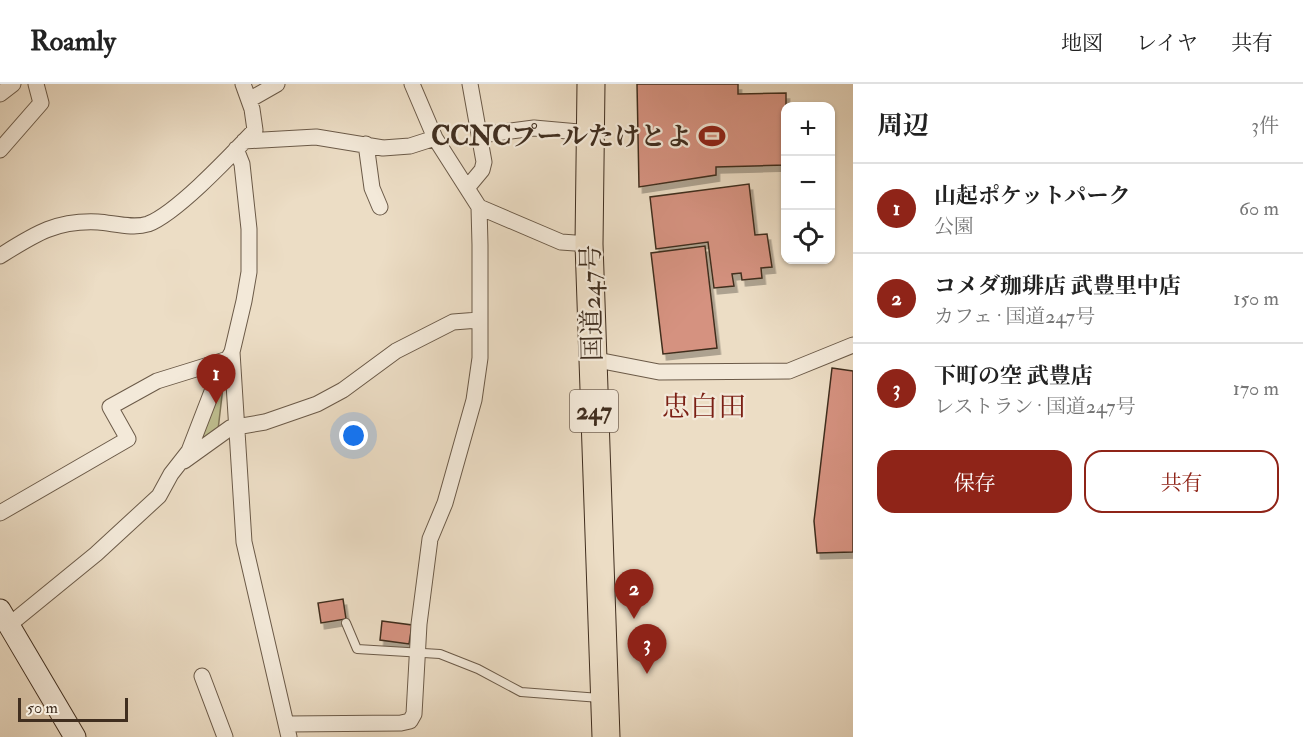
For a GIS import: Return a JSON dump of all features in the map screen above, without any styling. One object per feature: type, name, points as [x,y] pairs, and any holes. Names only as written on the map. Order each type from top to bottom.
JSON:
[{"type":"highway","name":"国道247号","points":[[591,84],[589,244],[606,737]]},
{"type":"street","points":[[0,93],[13,84]]},
{"type":"street","points":[[0,150],[41,103],[36,84]]},
{"type":"street","points":[[0,256],[43,230],[65,223],[99,222],[138,226],[148,224],[184,201],[255,130],[243,84]]},
{"type":"street","points":[[249,100],[277,84]]},
{"type":"street","points":[[230,356],[246,552],[289,731],[410,721],[414,714],[417,653],[430,539],[445,503],[474,400],[480,358],[479,207],[435,138],[412,84]]},
{"type":"street","points":[[467,188],[482,170],[481,135],[470,84]]},
{"type":"street","points":[[481,135],[534,128],[590,133]]},
{"type":"street","points":[[240,145],[316,137],[384,148],[410,146],[435,138]]},
{"type":"street","points":[[366,144],[372,188],[380,207]]},
{"type":"street","points":[[69,735],[3,619],[96,554],[159,496],[178,464],[189,451],[218,376],[238,336],[249,272],[247,203],[240,145]]},
{"type":"street","points":[[479,207],[553,239],[589,244]]},
{"type":"street","points":[[178,464],[230,428],[265,422],[317,404],[343,390],[405,346],[453,322],[479,320]]},
{"type":"street","points":[[592,359],[659,372],[789,370],[853,345]]},
{"type":"street","points":[[0,513],[128,439],[110,406],[157,381],[230,356]]},
{"type":"street","points":[[202,676],[225,737]]},
{"type":"lane","points":[[346,623],[357,649],[440,654],[478,669],[521,692],[546,696],[604,698]]},
{"type":"green space","points":[[224,378],[218,430],[201,443],[196,441]]},
{"type":"building","name":"CCNCプールたけとよ","points":[[637,84],[738,84],[738,94],[786,93],[786,102],[781,102],[781,165],[716,167],[716,175],[639,187]]},
{"type":"building","points":[[749,184],[755,235],[767,234],[772,267],[761,268],[762,278],[742,280],[741,273],[732,274],[734,286],[714,288],[708,242],[656,249],[650,197]]},
{"type":"building","points":[[705,246],[717,348],[663,354],[651,253]]},
{"type":"building","points":[[832,368],[853,371],[853,552],[817,553],[814,521]]},
{"type":"building","points":[[343,599],[346,619],[321,623],[318,603]]},
{"type":"building","points":[[382,621],[412,625],[409,644],[380,640]]},
{"type":"place","name":"CCNCプールたけとよ","points":[[712,136]]},
{"type":"place","name":"山起ポケットパーク","points":[[216,404]]},
{"type":"place","name":"コメダ珈琲店 武豊里中店","points":[[634,619]]},
{"type":"place","name":"下町の空 武豊店","points":[[647,674]]},
{"type":"district","name":"忠白田","points":[[704,406]]}]
